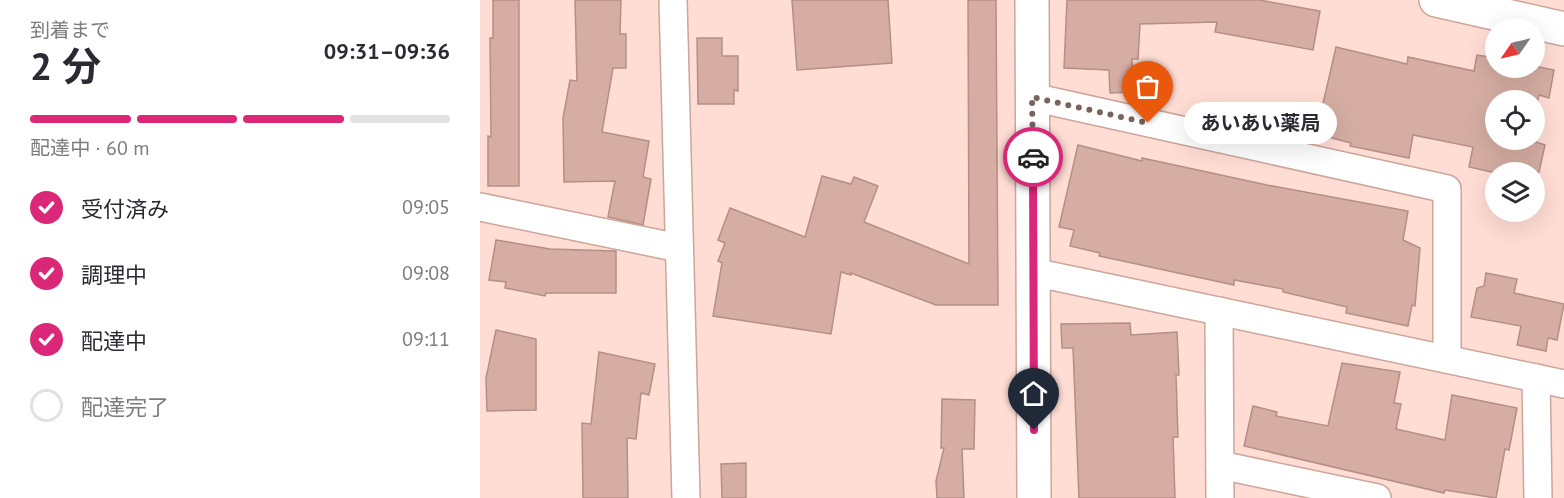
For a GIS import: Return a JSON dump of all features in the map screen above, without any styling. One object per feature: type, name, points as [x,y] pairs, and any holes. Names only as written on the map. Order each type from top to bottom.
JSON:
[{"type":"street","points":[[673,0],[686,498]]},
{"type":"street","points":[[1032,0],[1034,498]]},
{"type":"street","points":[[1436,0],[1564,29]]},
{"type":"street","points":[[1032,97],[1447,189],[1447,359]]},
{"type":"street","points":[[480,207],[679,248]]},
{"type":"street","points":[[1034,272],[1564,384]]},
{"type":"street","points":[[1219,311],[1220,498]]},
{"type":"street","points":[[1536,378],[1538,498]]},
{"type":"street","points":[[1220,465],[1377,498]]},
{"type":"building","points":[[493,0],[519,0],[519,186],[488,186],[488,136],[491,137],[490,38],[493,38]]},
{"type":"building","points":[[575,0],[621,0],[620,34],[626,34],[626,68],[613,68],[602,132],[649,141],[643,177],[651,179],[643,225],[608,217],[615,181],[564,182],[563,118],[570,80],[577,81]]},
{"type":"building","points":[[792,0],[888,0],[892,63],[797,70]]},
{"type":"building","points":[[968,0],[996,0],[998,305],[936,305],[851,273],[851,275],[841,272],[831,334],[713,316],[722,263],[718,261],[725,243],[718,240],[730,208],[805,237],[822,176],[851,184],[854,177],[878,186],[864,222],[969,264]]},
{"type":"building","points":[[1067,0],[1259,0],[1320,11],[1313,50],[1215,32],[1217,22],[1140,24],[1138,59],[1132,59],[1133,92],[1110,93],[1109,70],[1064,68]]},
{"type":"building","points":[[697,38],[722,38],[722,56],[738,56],[738,91],[734,90],[734,104],[698,104]]},
{"type":"building","points":[[1336,47],[1407,64],[1408,57],[1474,71],[1477,55],[1485,56],[1485,78],[1545,78],[1545,68],[1554,70],[1549,98],[1545,97],[1545,90],[1485,90],[1485,150],[1544,150],[1541,162],[1485,162],[1485,171],[1469,167],[1473,147],[1413,135],[1409,158],[1350,146],[1351,143],[1316,134]]},
{"type":"building","points":[[1078,145],[1142,161],[1142,158],[1267,185],[1408,211],[1403,240],[1420,248],[1415,306],[1412,305],[1408,326],[1346,313],[1347,307],[1283,292],[1283,289],[1234,280],[1234,285],[1099,256],[1100,253],[1070,246],[1074,230],[1059,227]]},
{"type":"building","points":[[496,240],[550,249],[616,251],[616,293],[546,293],[545,296],[505,288],[506,282],[489,280]]},
{"type":"building","points":[[1486,273],[1517,279],[1514,293],[1564,304],[1557,340],[1548,338],[1546,351],[1517,345],[1521,326],[1471,317],[1477,288],[1484,286]]},
{"type":"building","points":[[1130,323],[1131,335],[1177,332],[1178,437],[1173,437],[1175,498],[1079,498],[1073,348],[1062,348],[1061,324]]},
{"type":"building","points":[[496,330],[536,339],[536,410],[487,411],[486,378]]},
{"type":"building","points":[[599,352],[655,364],[649,395],[641,393],[636,439],[627,438],[628,498],[583,498],[582,423],[591,424]]},
{"type":"building","points":[[1342,363],[1400,372],[1394,403],[1401,404],[1396,429],[1445,440],[1452,395],[1517,408],[1509,450],[1505,449],[1496,498],[1445,490],[1444,493],[1244,446],[1253,406],[1277,412],[1276,416],[1328,426]]},
{"type":"building","points":[[942,399],[975,400],[974,449],[962,449],[964,498],[937,498],[936,481],[944,448],[941,448]]},
{"type":"building","points":[[746,463],[746,498],[722,498],[721,464]]},
{"type":"way so far","points":[[1033,157],[1032,97],[1148,123]]},
{"type":"place","name":"あいあい薬局","points":[[1148,123]]},
{"type":"route","points":[[1033,157],[1034,430]]}]
